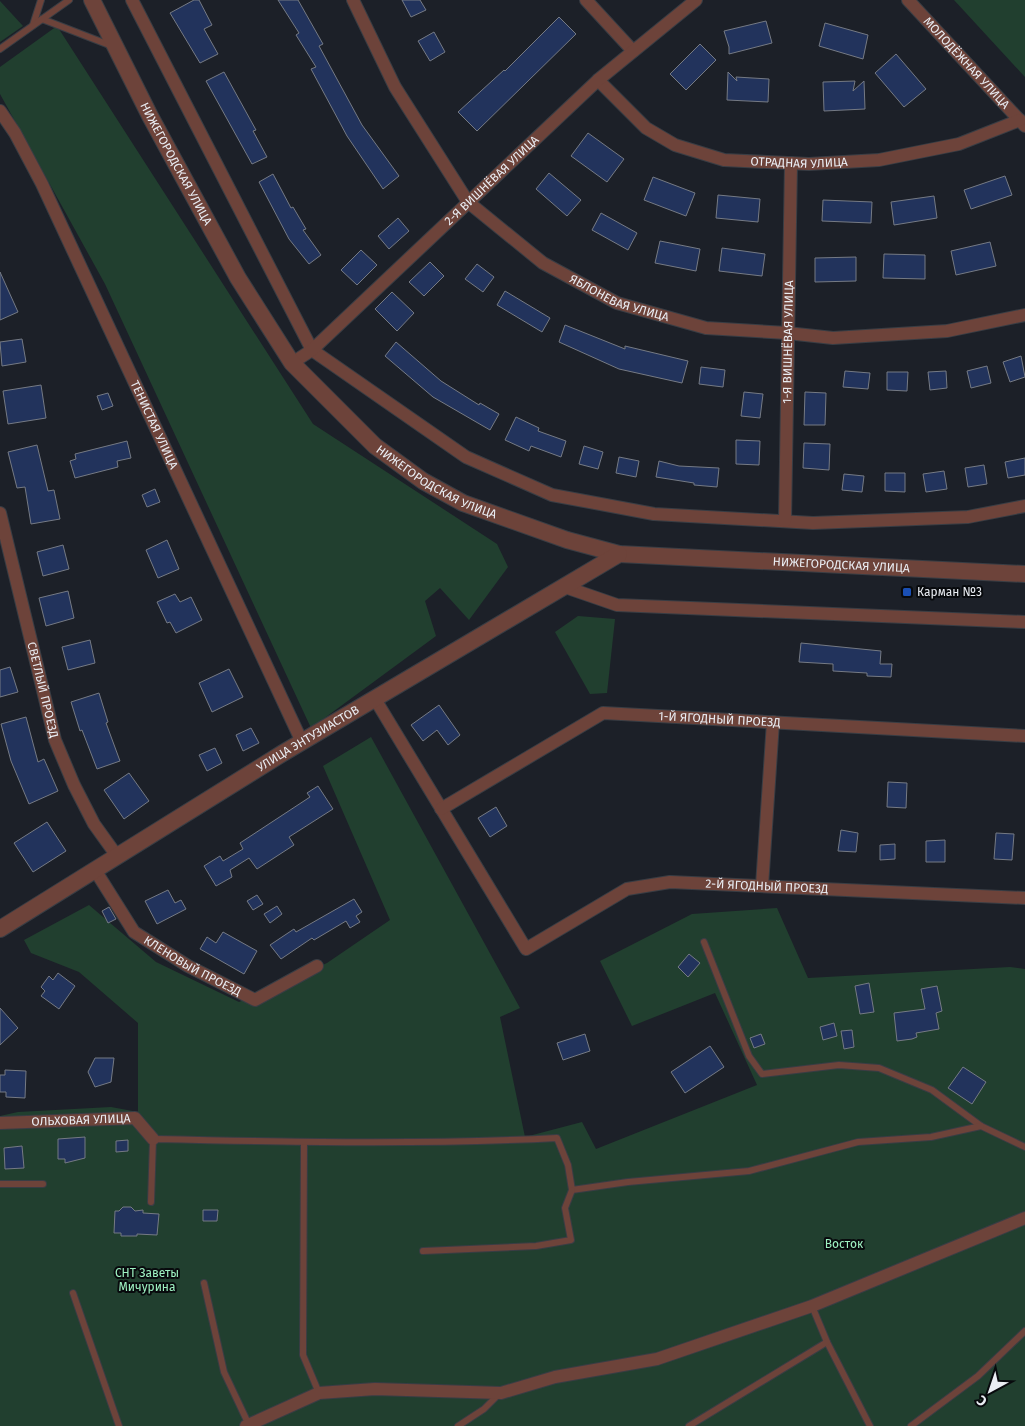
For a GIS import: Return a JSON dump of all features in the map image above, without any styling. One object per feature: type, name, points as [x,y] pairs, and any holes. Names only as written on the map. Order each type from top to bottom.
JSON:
[{"type":"street","name":"НИЖЕГОРОДСКАЯ УЛИЦА","points":[[92,0],[238,278],[292,363],[375,446],[423,481],[463,503],[567,540],[619,554],[1025,574]]},
{"type":"street","points":[[132,0],[312,350],[466,457],[552,495],[654,514],[814,522],[968,517],[1025,506]]},
{"type":"street","name":"ЯБЛОНЕВАЯ УЛИЦА","points":[[353,0],[395,87],[468,202],[543,263],[617,303],[706,328],[833,338],[947,331],[1025,315]]},
{"type":"street","points":[[586,0],[633,50]]},
{"type":"street","name":"2-Я ВИШНЁВАЯ УЛИЦА","points":[[292,363],[312,350],[598,80],[696,0]]},
{"type":"street","name":"МОЛОДЁЖНАЯ УЛИЦА","points":[[908,0],[1022,123]]},
{"type":"street","name":"ОТРАДНАЯ УЛИЦА","points":[[598,80],[646,128],[675,146],[724,160],[791,163],[879,160],[959,144],[1022,123]]},
{"type":"street","name":"ТЕНИСТАЯ УЛИЦА","points":[[0,111],[15,133],[42,184],[302,742]]},
{"type":"street","name":"1-Я ВИШНЁВАЯ УЛИЦА","points":[[785,521],[791,163]]},
{"type":"street","name":"СВЕТЛЫЙ ПРОЕЗД","points":[[0,513],[55,740],[74,785],[94,824],[117,856]]},
{"type":"street","name":"УЛИЦА ЭНТУЗИАСТОВ","points":[[0,929],[302,742],[619,554]]},
{"type":"street","points":[[565,587],[617,605],[1025,622]]},
{"type":"street","points":[[375,699],[441,809]]},
{"type":"street","name":"1-Й ЯГОДНЫЙ ПРОЕЗД","points":[[441,809],[603,713],[1025,736]]},
{"type":"street","points":[[762,886],[774,722]]},
{"type":"street","name":"2-Й ЯГОДНЫЙ ПРОЕЗД","points":[[441,809],[526,949],[627,889],[670,882],[1025,898]]},
{"type":"street","name":"КЛЕНОВЫЙ ПРОЕЗД","points":[[94,870],[134,932],[188,966],[255,1000],[317,966]]},
{"type":"street","name":"ОЛЬХОВАЯ УЛИЦА","points":[[0,1123],[135,1118],[153,1139]]},
{"type":"street","points":[[247,1425],[319,1393],[375,1389],[501,1392],[555,1377],[657,1359],[812,1306],[1025,1218]]},
{"type":"lane","points":[[32,26],[41,0]]},
{"type":"lane","points":[[0,49],[69,0]]},
{"type":"lane","points":[[42,19],[116,48]]},
{"type":"lane","points":[[704,942],[749,1056],[762,1074],[839,1065],[879,1068],[932,1090],[981,1126],[1025,1147]]},
{"type":"lane","points":[[572,1190],[628,1182],[749,1171],[858,1142],[932,1137],[981,1126]]},
{"type":"lane","points":[[151,1202],[153,1139],[304,1143],[476,1142],[557,1138],[568,1165],[572,1190],[564,1208],[571,1240],[536,1246],[423,1251]]},
{"type":"lane","points":[[304,1143],[303,1354],[319,1393]]},
{"type":"lane","points":[[0,1184],[43,1184]]},
{"type":"lane","points":[[204,1283],[224,1372],[247,1425]]},
{"type":"lane","points":[[73,1293],[119,1426]]},
{"type":"lane","points":[[812,1306],[827,1342],[870,1426]]},
{"type":"lane","points":[[911,1426],[978,1376],[1025,1331]]},
{"type":"lane","points":[[689,1426],[827,1342]]},
{"type":"lane","points":[[458,1426],[484,1409],[501,1392]]},
{"type":"green space","points":[[954,0],[1025,0],[1025,77]]},
{"type":"green space","points":[[0,1],[23,26],[0,42]]},
{"type":"green space","points":[[57,26],[313,424],[497,544],[508,567],[469,620],[440,588],[425,601],[436,636],[311,728],[105,284],[0,94],[0,67]]},
{"type":"green space","points":[[578,616],[615,619],[607,693],[590,694],[555,632]]},
{"type":"green space","name":"Восток","points":[[371,737],[520,1008],[500,1017],[525,1137],[582,1122],[596,1149],[757,1085],[715,993],[632,1026],[600,961],[692,914],[777,908],[808,978],[1010,967],[1025,969],[1025,1426],[0,1426],[0,1116],[18,1112],[111,1107],[138,1112],[138,1023],[79,972],[31,953],[24,940],[89,905],[156,962],[239,1002],[327,963],[390,920],[323,766]]},
{"type":"building","points":[[194,0],[199,0],[212,25],[204,29],[218,54],[200,63],[170,13]]},
{"type":"building","points":[[278,0],[298,0],[323,44],[319,46],[362,125],[399,176],[383,189],[347,136],[311,69],[316,67],[296,35],[299,33]]},
{"type":"building","points":[[402,0],[420,0],[426,10],[411,17]]},
{"type":"building","points":[[559,17],[576,34],[477,131],[458,112],[505,71]]},
{"type":"building","points":[[766,21],[772,43],[729,54],[724,31]]},
{"type":"building","points":[[825,23],[868,35],[863,59],[819,46]]},
{"type":"building","points":[[434,32],[445,52],[430,61],[418,41]]},
{"type":"building","points":[[700,44],[716,60],[686,90],[670,74]]},
{"type":"building","points":[[896,54],[926,89],[904,107],[875,73]]},
{"type":"building","points":[[224,72],[256,130],[253,131],[267,157],[252,164],[206,81]]},
{"type":"building","points":[[728,72],[737,81],[736,77],[769,79],[768,102],[727,100]]},
{"type":"building","points":[[855,81],[853,91],[864,81],[865,109],[824,111],[823,82]]},
{"type":"building","points":[[588,133],[624,159],[607,182],[571,156]]},
{"type":"building","points":[[549,173],[581,200],[567,216],[536,189]]},
{"type":"building","points":[[273,174],[291,208],[293,207],[306,229],[303,230],[321,255],[309,264],[289,239],[259,182]]},
{"type":"building","points":[[1005,176],[1012,195],[971,209],[964,190]]},
{"type":"building","points":[[653,177],[695,193],[686,216],[644,200]]},
{"type":"building","points":[[718,195],[760,199],[758,222],[716,218]]},
{"type":"building","points":[[934,196],[937,218],[894,225],[891,202]]},
{"type":"building","points":[[823,200],[872,202],[871,223],[822,221]]},
{"type":"building","points":[[601,213],[637,233],[628,250],[592,230]]},
{"type":"building","points":[[398,218],[409,231],[389,249],[378,236]]},
{"type":"building","points":[[660,241],[700,249],[696,271],[655,263]]},
{"type":"building","points":[[990,242],[996,266],[956,275],[951,251]]},
{"type":"building","points":[[722,248],[765,254],[762,276],[719,271]]},
{"type":"building","points":[[361,250],[377,265],[357,285],[341,270]]},
{"type":"building","points":[[884,254],[925,255],[925,279],[883,278]]},
{"type":"building","points":[[856,257],[856,281],[815,282],[815,258]]},
{"type":"building","points":[[430,262],[444,276],[424,296],[409,282]]},
{"type":"building","points":[[477,264],[494,277],[483,292],[465,279]]},
{"type":"building","points":[[0,272],[18,312],[0,320]]},
{"type":"building","points":[[505,291],[550,318],[542,332],[497,305]]},
{"type":"building","points":[[392,292],[414,313],[397,331],[375,309]]},
{"type":"building","points":[[565,325],[625,349],[625,346],[688,361],[682,383],[619,369],[559,342]]},
{"type":"building","points":[[22,339],[26,362],[2,366],[0,342]]},
{"type":"building","points":[[396,342],[441,381],[479,405],[480,403],[499,414],[490,430],[433,397],[385,356]]},
{"type":"building","points":[[1021,356],[1025,377],[1010,382],[1003,362]]},
{"type":"building","points":[[987,366],[991,383],[971,388],[967,371]]},
{"type":"building","points":[[701,367],[725,370],[723,387],[699,384]]},
{"type":"building","points":[[845,371],[870,373],[868,389],[843,387]]},
{"type":"building","points":[[946,371],[947,388],[930,390],[928,372]]},
{"type":"building","points":[[887,372],[908,372],[907,391],[887,390]]},
{"type":"building","points":[[41,385],[46,418],[8,424],[3,391]]},
{"type":"building","points":[[744,392],[763,394],[760,418],[741,416]]},
{"type":"building","points":[[805,392],[826,393],[825,425],[804,425]]},
{"type":"building","points":[[108,393],[113,406],[102,410],[97,396]]},
{"type":"building","points":[[516,417],[539,428],[538,431],[566,441],[561,457],[531,446],[529,451],[505,440]]},
{"type":"building","points":[[736,440],[760,441],[759,465],[736,464]]},
{"type":"building","points":[[127,441],[131,458],[117,461],[118,467],[75,478],[70,461],[76,459],[75,454]]},
{"type":"building","points":[[804,443],[830,444],[829,470],[803,468]]},
{"type":"building","points":[[37,445],[48,491],[54,490],[60,519],[31,524],[25,487],[17,488],[8,452]]},
{"type":"building","points":[[584,446],[603,452],[598,469],[579,464]]},
{"type":"building","points":[[619,457],[639,461],[636,477],[616,473]]},
{"type":"building","points":[[1025,458],[1025,475],[1008,478],[1005,462]]},
{"type":"building","points":[[659,461],[679,466],[719,468],[717,487],[694,485],[694,483],[656,477]]},
{"type":"building","points":[[984,465],[987,484],[968,487],[965,468]]},
{"type":"building","points":[[944,471],[947,489],[926,492],[923,474]]},
{"type":"building","points":[[885,473],[905,473],[905,492],[885,491]]},
{"type":"building","points":[[844,474],[864,476],[862,492],[842,490]]},
{"type":"building","points":[[155,489],[160,502],[147,507],[142,495]]},
{"type":"building","points":[[167,540],[179,569],[158,578],[146,550]]},
{"type":"building","points":[[63,545],[69,569],[43,576],[37,552]]},
{"type":"building","points":[[68,591],[74,618],[46,626],[39,598]]},
{"type":"building","points":[[175,594],[180,602],[191,597],[202,620],[176,633],[170,622],[167,623],[157,602]]},
{"type":"building","points":[[90,640],[95,663],[68,670],[62,647]]},
{"type":"building","points":[[801,643],[881,651],[880,664],[892,664],[891,677],[867,676],[867,673],[833,671],[833,664],[799,662]]},
{"type":"building","points":[[10,667],[18,692],[0,697],[0,670]]},
{"type":"building","points":[[229,669],[243,697],[212,712],[199,683]]},
{"type":"building","points":[[99,693],[108,722],[106,723],[120,761],[97,769],[82,730],[80,731],[71,702]]},
{"type":"building","points":[[439,705],[460,735],[448,745],[437,730],[423,741],[411,725]]},
{"type":"building","points":[[26,717],[38,762],[44,759],[58,791],[29,804],[11,761],[1,724]]},
{"type":"building","points":[[251,728],[259,743],[243,751],[236,735]]},
{"type":"building","points":[[215,748],[222,763],[207,771],[199,755]]},
{"type":"building","points":[[129,773],[149,801],[124,819],[104,790]]},
{"type":"building","points":[[888,782],[907,783],[906,808],[887,807]]},
{"type":"building","points":[[318,786],[333,809],[289,837],[294,845],[257,869],[249,858],[230,870],[232,877],[216,886],[204,866],[220,856],[223,861],[243,849],[240,843],[310,797],[307,793]]},
{"type":"building","points":[[496,807],[507,826],[490,837],[478,818]]},
{"type":"building","points":[[47,822],[66,851],[33,872],[14,843]]},
{"type":"building","points":[[841,830],[858,833],[856,852],[838,851]]},
{"type":"building","points":[[996,833],[1014,834],[1012,860],[994,859]]},
{"type":"building","points":[[945,840],[945,862],[926,862],[926,841]]},
{"type":"building","points":[[895,844],[895,859],[880,860],[880,845]]},
{"type":"building","points":[[168,890],[175,903],[181,900],[186,909],[157,924],[145,901]]},
{"type":"building","points":[[257,895],[263,904],[253,910],[247,901]]},
{"type":"building","points":[[354,899],[362,912],[356,916],[360,922],[350,928],[346,921],[314,940],[312,938],[281,959],[270,945],[294,929],[296,932]]},
{"type":"building","points":[[277,906],[282,914],[270,923],[264,914]]},
{"type":"building","points":[[109,907],[116,919],[108,923],[102,911]]},
{"type":"building","points":[[223,932],[257,951],[244,974],[200,949],[207,937],[216,943]]},
{"type":"building","points":[[689,954],[700,963],[688,977],[678,967]]},
{"type":"building","points":[[58,973],[75,986],[59,1009],[41,996],[45,991],[41,987],[49,976],[53,980]]},
{"type":"building","points":[[869,983],[874,1012],[860,1014],[855,986]]},
{"type":"building","points":[[937,986],[942,1011],[936,1013],[939,1029],[916,1033],[917,1037],[897,1041],[894,1013],[925,1009],[921,989]]},
{"type":"building","points":[[0,1008],[18,1028],[0,1045]]},
{"type":"building","points":[[834,1023],[837,1036],[823,1040],[820,1027]]},
{"type":"building","points":[[852,1030],[854,1047],[844,1049],[841,1031]]},
{"type":"building","points":[[585,1034],[590,1051],[563,1060],[557,1043]]},
{"type":"building","points":[[761,1034],[765,1044],[754,1048],[750,1038]]},
{"type":"building","points":[[710,1046],[724,1067],[685,1093],[671,1072]]},
{"type":"building","points":[[95,1058],[114,1058],[111,1082],[95,1087],[88,1072]]},
{"type":"building","points":[[963,1067],[986,1082],[972,1104],[948,1088]]},
{"type":"building","points":[[5,1070],[26,1071],[25,1098],[6,1097],[6,1092],[0,1092],[0,1075],[5,1075]]},
{"type":"building","points":[[85,1137],[85,1158],[65,1163],[65,1159],[58,1159],[58,1139]]},
{"type":"building","points":[[128,1140],[128,1151],[116,1152],[116,1141]]},
{"type":"building","points":[[22,1146],[24,1168],[5,1169],[4,1148]]},
{"type":"building","points":[[123,1207],[131,1207],[135,1211],[143,1210],[143,1213],[159,1214],[157,1235],[137,1234],[137,1236],[121,1236],[121,1233],[114,1233],[115,1211],[119,1211]]},
{"type":"building","points":[[203,1210],[218,1210],[217,1221],[203,1221]]},
{"type":"place","name":"Карман №3","points":[[907,592]]},
{"type":"park label","name":"СНТ Заветы Мичурина","points":[[147,1280]]}]
